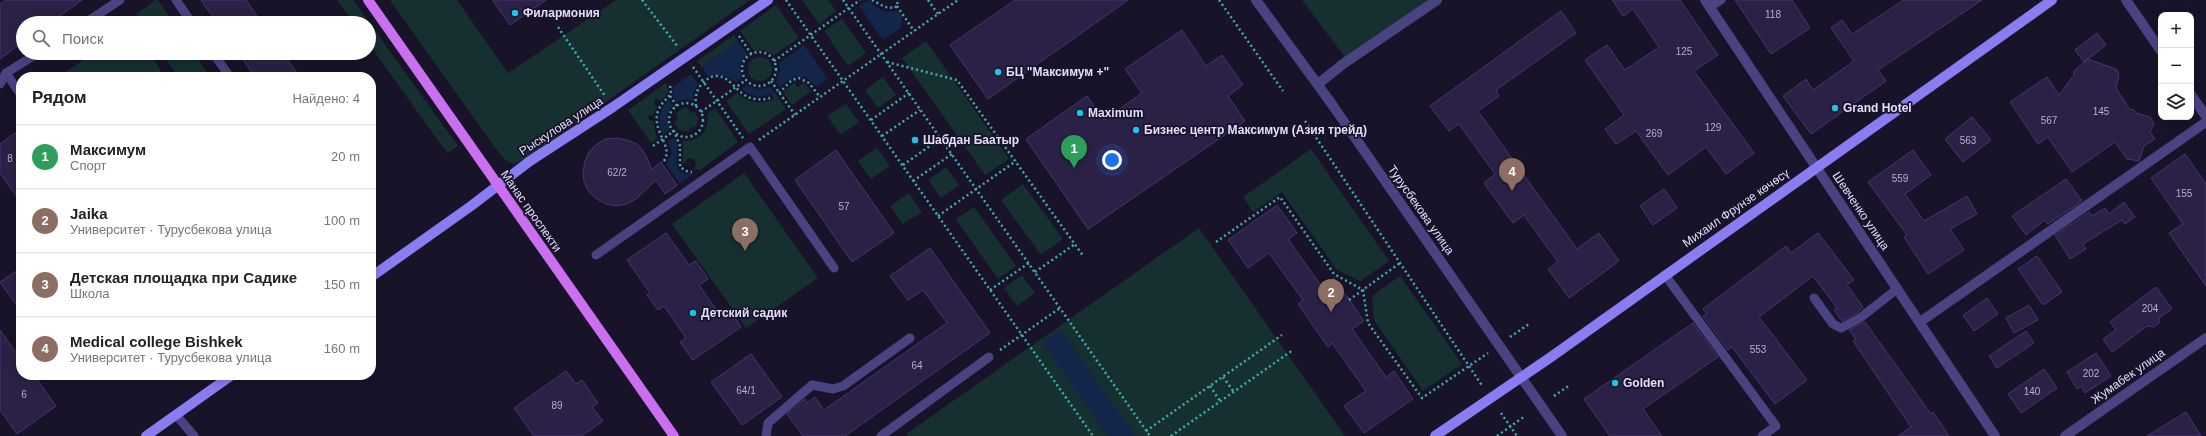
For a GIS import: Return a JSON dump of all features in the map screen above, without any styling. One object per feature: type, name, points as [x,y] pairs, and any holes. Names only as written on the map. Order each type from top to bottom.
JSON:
[{"type":"main road","name":"Манас проспекти","points":[[368,0],[674,436]]},
{"type":"main road","name":"Рыскулова улица","points":[[376,273],[498,186],[530,161],[663,74],[768,0]]},
{"type":"main road","name":"Михаил Фрунзе көчөсү","points":[[1434,436],[1522,377],[2052,0]]},
{"type":"main road","points":[[146,436],[225,380]]},
{"type":"street","name":"Турусбекова улица","points":[[1256,0],[1318,84],[1562,436]]},
{"type":"street","points":[[1318,84],[1343,64],[1437,0]]},
{"type":"street","points":[[2126,0],[2159,48]]},
{"type":"street","name":"Шевченко улица","points":[[1708,4],[1995,436]]},
{"type":"street","points":[[2194,99],[2206,116]]},
{"type":"street","points":[[1920,322],[2206,122]]},
{"type":"street","name":"Жумабек улица","points":[[2065,436],[2206,338]]},
{"type":"lane","points":[[96,16],[120,0]]},
{"type":"lane","points":[[176,0],[187,16]]},
{"type":"lane","points":[[1708,4],[1721,0]]},
{"type":"lane","points":[[0,84],[6,73],[27,60]]},
{"type":"lane","points":[[218,60],[226,72]]},
{"type":"lane","points":[[6,73],[16,88]]},
{"type":"lane","points":[[596,255],[750,147],[834,268]]},
{"type":"lane","points":[[1665,275],[1776,426],[1762,436]]},
{"type":"lane","points":[[1814,298],[1834,324],[1841,328],[1860,318],[1897,289]]},
{"type":"lane","points":[[766,436],[768,423],[812,385],[833,389],[843,386],[910,338]]},
{"type":"lane","points":[[881,436],[989,357]]},
{"type":"lane","points":[[176,414],[194,436]]},
{"type":"path","points":[[642,0],[687,57],[750,147],[958,0]]},
{"type":"path","points":[[786,0],[1093,436]]},
{"type":"path","points":[[843,0],[1150,436]]},
{"type":"path","points":[[774,61],[860,0]]},
{"type":"path","points":[[872,0],[885,7],[897,6]]},
{"type":"path","points":[[895,0],[897,2],[897,6],[914,31]]},
{"type":"path","points":[[928,0],[938,14]]},
{"type":"path","points":[[1219,0],[1284,91]]},
{"type":"path","points":[[732,26],[752,54]]},
{"type":"path","points":[[558,27],[613,107]]},
{"type":"path","points":[[752,54],[765,54],[774,61],[776,71],[771,81],[758,86],[746,80],[743,70],[744,64],[752,54]]},
{"type":"path","points":[[887,62],[957,80],[1084,256]]},
{"type":"path","points":[[663,74],[671,87],[670,96],[677,106]]},
{"type":"path","points":[[697,107],[697,90],[704,82],[713,77],[724,78],[733,83],[751,98],[770,98]]},
{"type":"path","points":[[779,93],[792,80],[799,78],[809,83],[820,98]]},
{"type":"path","points":[[701,112],[746,80]]},
{"type":"path","points":[[771,81],[795,115]]},
{"type":"path","points":[[871,120],[909,93]]},
{"type":"path","points":[[664,161],[667,153],[657,128],[657,115],[661,104],[670,96]]},
{"type":"path","points":[[674,131],[687,137],[696,134],[703,121],[701,112],[697,107],[688,104],[677,106],[670,116],[670,124],[674,131],[679,139],[679,163],[683,169],[715,172]]},
{"type":"path","points":[[882,136],[920,110]]},
{"type":"path","points":[[1305,121],[1483,387]]},
{"type":"path","points":[[653,146],[674,131]]},
{"type":"path","points":[[903,165],[941,138]]},
{"type":"path","points":[[913,181],[952,154]]},
{"type":"path","points":[[938,216],[1016,161]]},
{"type":"path","points":[[1216,242],[1280,197],[1334,274],[1363,290]]},
{"type":"path","points":[[1035,272],[1075,244]]},
{"type":"path","points":[[1349,300],[1400,263]]},
{"type":"path","points":[[990,290],[1029,264]]},
{"type":"path","points":[[1363,290],[1368,323],[1422,398],[1478,359]]},
{"type":"path","points":[[989,357],[1060,308]]},
{"type":"path","points":[[1146,431],[1282,335]]},
{"type":"path","points":[[1171,436],[1292,350]]},
{"type":"path","points":[[1223,377],[1234,392]]},
{"type":"path","points":[[1554,396],[1570,385]]},
{"type":"path","points":[[1210,386],[1220,401]]},
{"type":"path","points":[[1501,413],[1517,436]]},
{"type":"path","points":[[1497,436],[1525,416]]},
{"type":"green space","points":[[158,0],[169,16],[137,16],[136,14]]},
{"type":"green space","points":[[337,0],[353,0],[365,16],[349,16]]},
{"type":"green space","points":[[390,0],[457,0],[508,73],[616,0],[750,0],[528,157],[515,164],[506,161],[493,145]]},
{"type":"green space","points":[[802,0],[828,0],[836,11],[819,24]]},
{"type":"green space","points":[[1302,0],[1433,0],[1347,60]]},
{"type":"green space","points":[[776,5],[799,38],[774,55],[763,50],[754,51],[740,31]]},
{"type":"green space","points":[[842,19],[866,53],[848,66],[824,31]]},
{"type":"green space","points":[[376,32],[458,146],[447,153],[376,54]]},
{"type":"green space","points":[[734,35],[738,41],[702,67],[697,61]]},
{"type":"green space","points":[[926,41],[1009,159],[985,175],[902,58]]},
{"type":"green space","points":[[760,57],[769,60],[772,69],[769,78],[760,81],[751,78],[748,69],[751,60]]},
{"type":"green space","points":[[84,60],[154,60],[162,72],[66,72]]},
{"type":"green space","points":[[167,60],[199,60],[207,72],[175,72]]},
{"type":"green space","points":[[883,77],[896,95],[878,108],[865,90]]},
{"type":"green space","points":[[804,82],[811,91],[792,105],[783,92],[794,83],[798,87]]},
{"type":"green space","points":[[666,83],[668,88],[667,95],[661,101],[657,99],[655,100],[654,104],[657,106],[654,114],[648,116],[649,120],[653,121],[657,138],[651,143],[628,110]]},
{"type":"green space","points":[[774,92],[786,109],[749,134],[726,101],[737,93],[750,101],[764,102],[774,99],[771,94]]},
{"type":"green space","points":[[846,104],[859,122],[841,135],[827,116]]},
{"type":"green space","points":[[684,108],[688,108],[691,113],[694,111],[698,118],[696,127],[690,128],[689,132],[679,130],[674,122],[678,120],[676,113]]},
{"type":"green space","points":[[715,108],[738,142],[700,170],[694,169],[696,164],[694,159],[688,158],[684,164],[683,163],[683,141],[689,141],[702,134],[707,125],[707,114]]},
{"type":"green space","points":[[877,148],[890,166],[871,179],[858,161]]},
{"type":"green space","points":[[1311,149],[1389,261],[1360,281],[1337,270],[1282,192],[1253,212],[1243,197]]},
{"type":"green space","points":[[946,167],[959,185],[941,198],[928,180]]},
{"type":"green space","points":[[744,173],[818,278],[746,328],[672,224]]},
{"type":"green space","points":[[1023,184],[1063,239],[1041,255],[1001,200]]},
{"type":"green space","points":[[909,193],[922,212],[903,224],[890,206]]},
{"type":"green space","points":[[974,207],[1016,266],[998,279],[956,219]]},
{"type":"green space","points":[[1199,228],[1345,436],[908,436],[906,434]]},
{"type":"green space","points":[[1022,275],[1035,293],[1017,306],[1004,288]]},
{"type":"green space","points":[[1400,276],[1462,364],[1423,391],[1374,320],[1372,296]]},
{"type":"water","points":[[869,0],[882,10],[889,12],[898,11],[902,17],[901,28],[883,40],[859,6]]},
{"type":"water","points":[[738,41],[747,54],[740,65],[742,78],[736,82],[723,75],[708,76],[702,67]]},
{"type":"water","points":[[804,45],[828,79],[817,87],[806,77],[795,76],[780,87],[776,82],[780,70],[779,63]]},
{"type":"water","points":[[691,74],[698,84],[694,92],[693,101],[684,99],[677,102],[672,95],[673,87]]},
{"type":"water","points":[[747,85],[757,90],[770,87],[774,92],[766,96],[754,96],[742,89]]},
{"type":"water","points":[[669,100],[673,105],[667,115],[669,130],[663,134],[659,120],[663,107]]},
{"type":"water","points":[[674,137],[677,145],[678,169],[685,174],[694,173],[680,184],[666,164],[672,153],[668,141]]},
{"type":"water","points":[[1061,330],[1135,436],[1108,436],[1043,343]]},
{"type":"building","points":[[6,0],[82,0],[60,16],[16,16],[16,47],[0,59],[0,4]]},
{"type":"building","points":[[201,0],[246,0],[257,16],[212,16]]},
{"type":"building","name":"Филармония","points":[[492,0],[546,0],[510,25]]},
{"type":"building","name":"БЦ \"Максимум +\"","points":[[1015,0],[1128,0],[988,99],[950,45]]},
{"type":"building","points":[[1612,0],[1680,0],[1718,55],[1694,71],[1754,153],[1726,174],[1706,147],[1668,175],[1636,131],[1616,144],[1605,129],[1624,115],[1585,60],[1607,45],[1625,70],[1659,47],[1633,9],[1623,16]]},
{"type":"building","points":[[1735,0],[1792,0],[1810,28],[1771,54]]},
{"type":"building","points":[[1904,0],[1982,0],[1878,70],[1886,81],[1811,134],[1783,96],[1806,79],[1813,90],[1854,61],[1831,28],[1842,20],[1852,34]]},
{"type":"building","points":[[1561,11],[1576,33],[1496,90],[1499,96],[1478,111],[1577,249],[1599,233],[1619,261],[1569,298],[1548,269],[1558,262],[1524,215],[1513,223],[1484,183],[1495,174],[1459,124],[1449,131],[1430,106]]},
{"type":"building","name":"Бизнес центр Максимум (Азия трейд)","points":[[1182,30],[1206,66],[1222,55],[1243,85],[1228,96],[1245,121],[1088,229],[1026,139],[1087,96],[1104,120],[1142,93],[1125,69]]},
{"type":"building","points":[[2097,33],[2106,45],[2084,62],[2075,50]]},
{"type":"building","points":[[2088,59],[2116,69],[2119,74],[2116,88],[2130,110],[2133,109],[2136,113],[2150,117],[2154,124],[2150,132],[2155,139],[2144,146],[2139,161],[2127,159],[2115,142],[2072,172],[2048,137],[2038,144],[2010,102],[2047,77],[2059,95],[2074,75],[2074,71]]},
{"type":"building","points":[[243,60],[288,60],[296,72],[251,72]]},
{"type":"building","points":[[1972,117],[1991,140],[1963,162],[1945,139]]},
{"type":"building","points":[[15,133],[16,134],[16,196],[0,173],[0,144]]},
{"type":"building","points":[[617,138],[637,144],[644,152],[652,169],[661,162],[677,185],[665,194],[656,180],[636,199],[627,204],[616,206],[606,204],[597,199],[589,192],[584,182],[583,172],[585,161],[589,152],[597,144],[606,139]]},
{"type":"building","points":[[836,150],[894,233],[852,262],[795,180]]},
{"type":"building","points":[[1913,150],[1931,175],[1905,194],[1924,221],[1967,196],[1977,214],[1950,229],[1964,250],[1928,274],[1904,237],[1907,235],[1868,182]]},
{"type":"building","points":[[2185,154],[2206,184],[2206,286],[2169,233],[2183,224],[2151,178]]},
{"type":"building","points":[[2066,179],[2082,201],[2048,224],[2045,220],[2026,235],[2012,216]]},
{"type":"building","points":[[1664,189],[1677,208],[1653,225],[1640,206]]},
{"type":"building","points":[[2124,202],[2135,217],[2125,224],[2122,220],[2083,244],[2086,249],[2070,259],[2055,235],[2089,212],[2092,216],[2105,208],[2109,214]]},
{"type":"building","points":[[1277,205],[1297,233],[1288,239],[1322,287],[1334,278],[1364,321],[1352,329],[1386,377],[1394,371],[1413,399],[1364,433],[1344,406],[1366,391],[1332,343],[1328,347],[1298,304],[1303,300],[1269,253],[1248,268],[1228,240]]},
{"type":"building","name":"Детский садик","points":[[666,233],[689,265],[696,261],[708,279],[699,285],[720,315],[729,309],[741,327],[693,360],[680,342],[686,338],[664,306],[658,310],[647,295],[650,293],[627,260]]},
{"type":"building","points":[[1818,233],[1854,280],[1847,285],[1863,307],[1857,313],[1842,321],[1834,310],[1837,308],[1813,276],[1759,317],[1807,380],[1775,404],[1732,347],[1728,350],[1703,316],[1707,314],[1703,309],[1786,246],[1791,253]]},
{"type":"building","points":[[930,248],[990,333],[845,436],[803,436],[787,414],[805,399],[807,403],[815,397],[824,410],[947,323],[923,290],[908,300],[890,276]]},
{"type":"building","points":[[2037,256],[2062,292],[2043,305],[2018,269]]},
{"type":"building","points":[[16,271],[16,305],[0,282]]},
{"type":"building","points":[[2156,287],[2172,309],[2160,317],[2159,323],[2154,327],[2147,326],[2112,352],[2103,339],[2116,330],[2110,322]]},
{"type":"building","points":[[1987,298],[1998,314],[1974,331],[1963,315]]},
{"type":"building","points":[[2029,305],[2038,320],[2014,333],[2006,318]]},
{"type":"building","points":[[1865,322],[1931,414],[1933,412],[1949,436],[1898,436],[1911,427],[1853,341],[1856,339],[1849,330]]},
{"type":"building","points":[[1693,323],[1718,357],[1643,409],[1662,436],[1610,436],[1584,399]]},
{"type":"building","points":[[0,330],[16,353],[16,380],[38,380],[56,406],[17,434],[0,410]]},
{"type":"building","points":[[2026,331],[2034,343],[1997,368],[1989,356]]},
{"type":"building","points":[[2096,353],[2111,376],[2085,393],[2081,386],[2077,389],[2067,372]]},
{"type":"building","points":[[751,354],[782,397],[742,425],[711,382]]},
{"type":"building","points":[[2044,369],[2057,388],[2021,413],[2008,394]]},
{"type":"building","points":[[566,371],[576,384],[582,380],[598,403],[592,407],[603,421],[582,436],[534,436],[514,408]]},
{"type":"building","points":[[2186,412],[2201,436],[2147,436]]},
{"type":"place","name":"Филармония","points":[[515,13]]},
{"type":"place","name":"БЦ \"Максимум +\"","points":[[998,72]]},
{"type":"place","name":"Grand Hotel","points":[[1835,108]]},
{"type":"place","name":"Maximum","points":[[1080,113]]},
{"type":"place","name":"Бизнес центр Максимум (Азия трейд)","points":[[1136,130]]},
{"type":"place","name":"Шабдан Баатыр","points":[[915,140]]},
{"type":"place","name":"Максимум","points":[[1074,168]]},
{"type":"place","name":"Medical college Bishkek","points":[[1512,191]]},
{"type":"place","name":"Детская площадка при Садике","points":[[745,251]]},
{"type":"place","name":"Jaika","points":[[1331,312]]},
{"type":"place","name":"Детский садик","points":[[693,313]]},
{"type":"place","name":"Golden","points":[[1615,383]]}]
